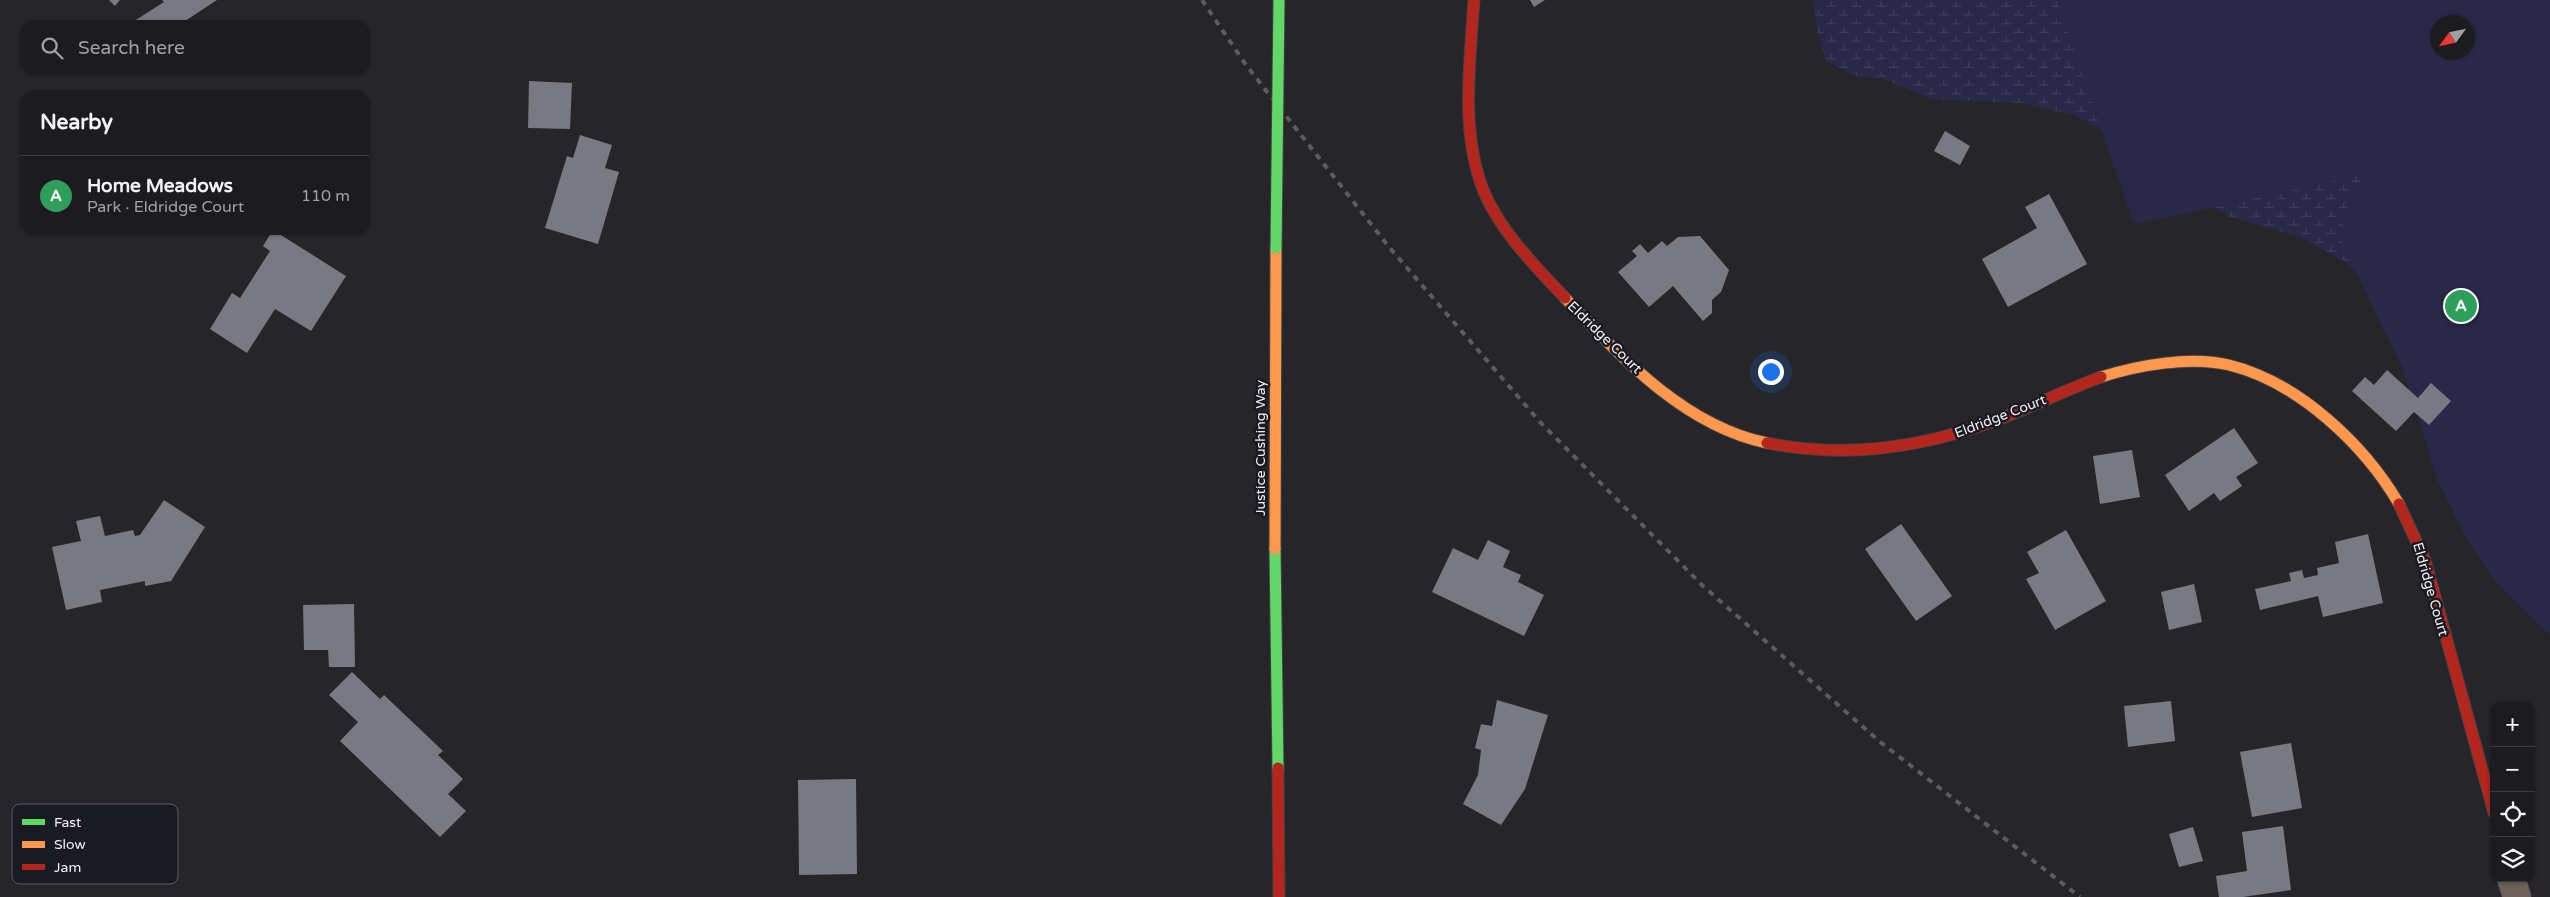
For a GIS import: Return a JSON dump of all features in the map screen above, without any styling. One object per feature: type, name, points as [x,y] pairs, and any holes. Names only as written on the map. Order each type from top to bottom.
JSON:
[{"type":"street","name":"Justice Cushing Way","points":[[1278,0],[1275,503],[1279,897]]},
{"type":"street","name":"Eldridge Court","points":[[1474,0],[1470,63],[1471,115],[1473,147],[1479,179],[1485,194],[1511,233],[1543,272],[1602,336],[1646,377],[1681,404],[1712,423],[1760,442],[1789,447],[1852,450],[1902,446],[1974,428],[2094,378],[2135,366],[2163,362],[2194,362],[2231,365],[2260,378],[2289,393],[2340,430],[2364,452],[2382,474],[2414,532],[2425,560],[2490,798]]},
{"type":"street","points":[[2513,882],[2517,897]]},
{"type":"green space","points":[[1812,0],[2550,0],[2387,292],[2345,262],[2297,236],[2230,217],[2160,172],[2121,141],[2075,115],[2021,103],[1932,99],[1886,80],[1852,75],[1825,60]]},
{"type":"green space","points":[[2057,0],[2550,0],[2550,635],[2496,582],[2464,534],[2437,479],[2402,366],[2343,246],[2343,216],[2364,175],[2134,224]]},
{"type":"building","points":[[109,0],[120,0],[115,6]]},
{"type":"building","points":[[162,0],[217,0],[187,20],[136,20],[164,2]]},
{"type":"building","points":[[1530,0],[1545,0],[1534,7]]},
{"type":"building","points":[[529,81],[572,83],[570,129],[528,128]]},
{"type":"building","points":[[1945,131],[1970,146],[1960,165],[1934,151]]},
{"type":"building","points":[[580,135],[612,145],[605,168],[619,172],[598,244],[545,228],[567,156],[573,158]]},
{"type":"building","points":[[2049,194],[2087,264],[2008,307],[1982,259],[2037,228],[2025,207]]},
{"type":"building","points":[[270,235],[281,235],[346,276],[311,331],[275,309],[247,353],[210,329],[232,293],[240,298],[270,251],[263,246]]},
{"type":"building","points":[[1700,236],[1729,270],[1721,292],[1712,300],[1712,313],[1703,321],[1673,286],[1649,307],[1618,272],[1637,256],[1632,251],[1640,244],[1648,253],[1662,241],[1667,246],[1678,237]]},
{"type":"building","points":[[2387,370],[2418,398],[2431,383],[2451,401],[2429,425],[2414,412],[2396,431],[2352,391],[2365,377],[2374,385]]},
{"type":"building","points":[[2234,428],[2258,463],[2236,477],[2242,486],[2220,501],[2214,493],[2189,511],[2165,475]]},
{"type":"building","points":[[2132,450],[2140,497],[2100,504],[2093,456]]},
{"type":"building","points":[[164,500],[205,527],[171,581],[145,586],[145,581],[100,590],[102,602],[66,610],[52,547],[81,541],[76,521],[100,516],[105,536],[133,530],[135,536],[140,535]]},
{"type":"building","points":[[1901,524],[1952,596],[1916,621],[1865,549]]},
{"type":"building","points":[[2066,530],[2106,601],[2055,630],[2026,579],[2039,573],[2027,552]]},
{"type":"building","points":[[2368,534],[2383,603],[2323,617],[2318,596],[2260,610],[2255,589],[2291,581],[2289,573],[2302,570],[2304,578],[2318,575],[2317,568],[2339,563],[2335,542]]},
{"type":"building","points":[[1488,540],[1510,551],[1503,567],[1521,575],[1518,582],[1544,595],[1524,636],[1432,592],[1453,548],[1478,560]]},
{"type":"building","points":[[2194,584],[2202,622],[2169,630],[2161,592]]},
{"type":"building","points":[[354,604],[355,667],[329,667],[328,650],[304,650],[303,605]]},
{"type":"building","points":[[352,672],[380,699],[384,695],[443,751],[438,755],[463,779],[448,794],[466,811],[440,837],[340,741],[358,722],[329,695]]},
{"type":"building","points":[[1497,700],[1548,715],[1525,789],[1501,825],[1463,804],[1478,775],[1481,750],[1475,748],[1481,724],[1492,726]]},
{"type":"building","points":[[2171,701],[2175,741],[2128,747],[2124,706]]},
{"type":"building","points":[[2291,743],[2302,808],[2252,817],[2240,752]]},
{"type":"building","points":[[856,779],[857,874],[799,875],[798,780]]},
{"type":"building","points":[[2283,826],[2291,890],[2243,897],[2219,897],[2216,876],[2247,871],[2242,832]]},
{"type":"building","points":[[2193,827],[2203,861],[2179,867],[2169,834]]},
{"type":"railway","points":[[1202,0],[1246,65],[1389,247],[1540,422],[1703,586],[1879,741],[2080,897]]},
{"type":"traffic: fast","points":[[1276,248],[1279,0]]},
{"type":"traffic: fast","points":[[1275,549],[1278,768]]},
{"type":"traffic: slow","points":[[1275,549],[1276,248]]},
{"type":"traffic: slow","points":[[1565,298],[1631,365],[1681,405],[1708,421],[1737,434],[1767,443]]},
{"type":"traffic: slow","points":[[2101,377],[2165,363],[2198,361],[2229,365],[2255,373],[2280,385],[2327,418],[2367,459],[2399,504]]},
{"type":"traffic: jam","points":[[1474,0],[1469,72],[1469,122],[1472,146],[1484,192],[1509,235],[1565,298]]},
{"type":"traffic: jam","points":[[1767,443],[1827,450],[1857,450],[1916,443],[1974,428],[2101,377]]},
{"type":"traffic: jam","points":[[2399,504],[2425,560],[2490,798]]},
{"type":"traffic: jam","points":[[1278,768],[1279,897]]},
{"type":"place","name":"Home Meadows","points":[[2461,306]]}]
